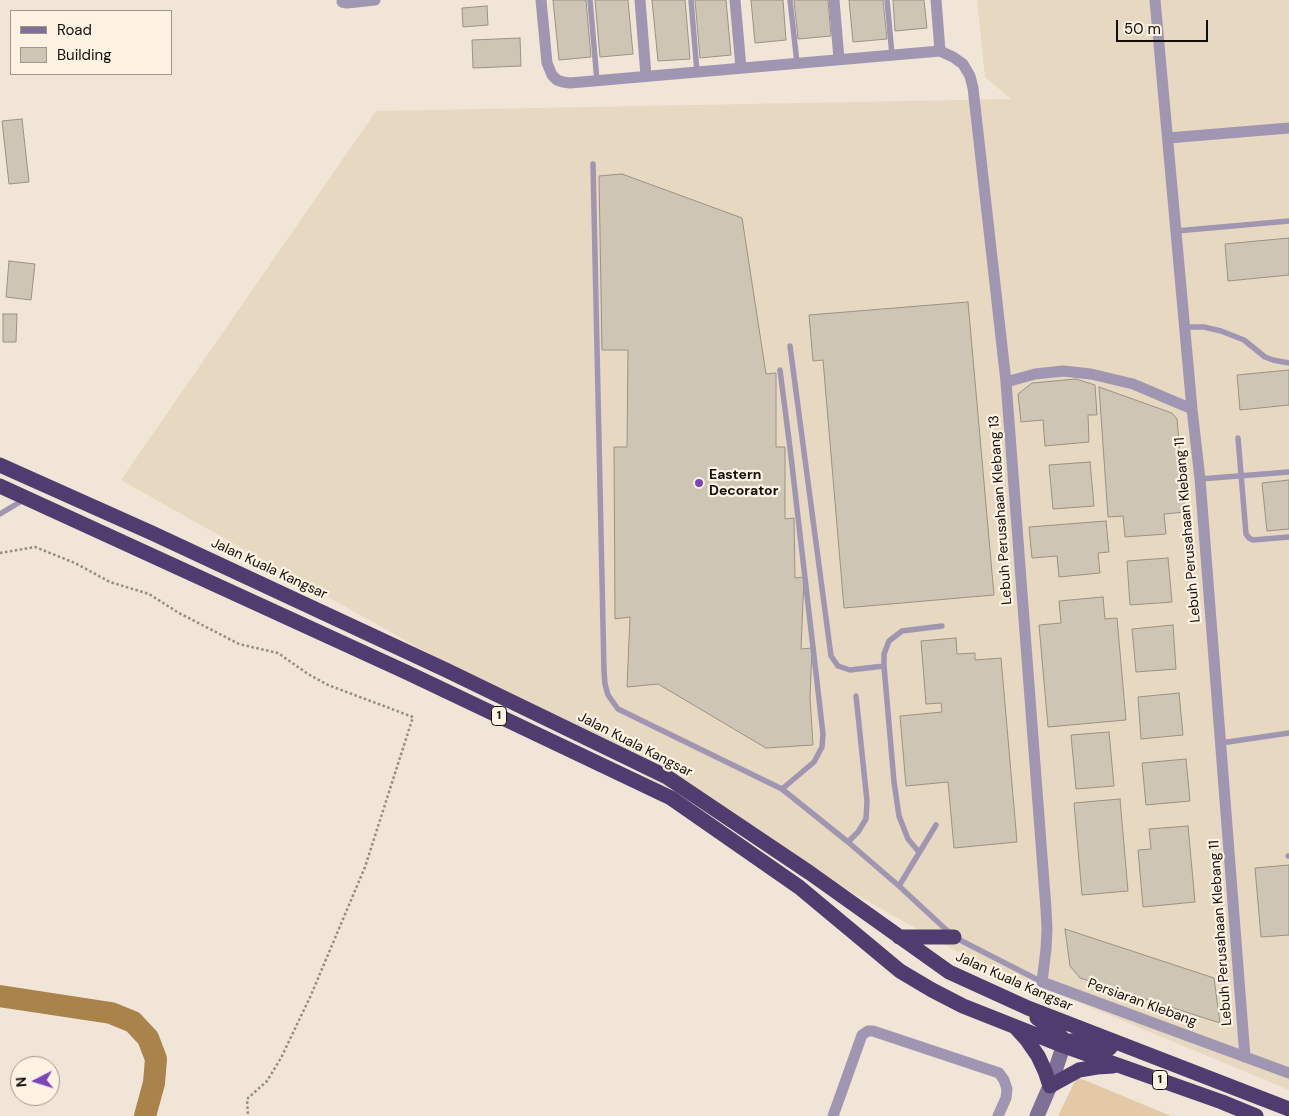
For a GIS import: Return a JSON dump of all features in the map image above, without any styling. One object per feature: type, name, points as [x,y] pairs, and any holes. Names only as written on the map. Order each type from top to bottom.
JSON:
[{"type":"highway","name":"Jalan Kuala Kangsar","points":[[0,465],[152,533],[446,670],[667,777],[810,873],[948,972],[1016,1003],[1289,1109]]},
{"type":"highway","name":"1","points":[[0,486],[406,672],[671,798],[799,887],[900,971],[963,1006],[1118,1066],[1222,1102],[1256,1116]]},
{"type":"highway","points":[[899,937],[954,937]]},
{"type":"highway","points":[[1016,1003],[1056,1031],[1064,1044],[1078,1041],[1109,1048],[1186,1076],[1200,1075]]},
{"type":"highway","points":[[1014,1026],[1038,1056],[1050,1086],[1079,1070],[1118,1066]]},
{"type":"street","points":[[341,1],[347,3],[375,0]]},
{"type":"street","points":[[541,0],[548,70],[557,80],[570,83],[940,50],[936,0]]},
{"type":"street","points":[[640,0],[646,76]]},
{"type":"street","points":[[735,0],[741,68]]},
{"type":"street","points":[[834,0],[839,60]]},
{"type":"street","name":"Lebuh Perusahaan Klebang 11","points":[[1155,0],[1200,479],[1245,1057]]},
{"type":"street","name":"Lebuh Perusahaan Klebang 13","points":[[940,50],[963,64],[970,76],[973,88],[1006,382],[1046,909],[1046,949],[1042,982]]},
{"type":"street","points":[[1168,138],[1289,128]]},
{"type":"street","points":[[1006,382],[1035,374],[1063,371],[1091,374],[1133,384],[1192,409]]},
{"type":"street","name":"Persiaran Klebang","points":[[1042,982],[1289,1073]]},
{"type":"street","points":[[833,1116],[862,1035],[868,1031],[873,1031],[999,1073],[1007,1089],[1006,1098],[998,1116]]},
{"type":"street","points":[[1037,1116],[1050,1086],[1064,1044]]},
{"type":"lane","points":[[590,0],[597,81]]},
{"type":"lane","points":[[691,0],[697,72]]},
{"type":"lane","points":[[790,0],[796,63]]},
{"type":"lane","points":[[887,0],[892,55]]},
{"type":"lane","points":[[593,164],[604,671],[608,695],[618,709],[782,789],[848,842],[954,937],[1042,982]]},
{"type":"lane","points":[[1176,231],[1289,221]]},
{"type":"lane","points":[[1185,327],[1204,327],[1222,330],[1244,340],[1265,357],[1289,363]]},
{"type":"lane","points":[[790,346],[832,656],[838,666],[850,670],[884,666]]},
{"type":"lane","points":[[780,370],[823,734],[822,747],[814,762],[782,789]]},
{"type":"lane","points":[[1238,438],[1246,534],[1253,540],[1289,537]]},
{"type":"lane","points":[[1200,479],[1289,472]]},
{"type":"lane","points":[[0,514],[27,498]]},
{"type":"lane","points":[[920,852],[908,839],[899,816],[894,782],[884,654],[889,641],[902,631],[942,626]]},
{"type":"lane","points":[[848,842],[858,832],[866,819],[867,801],[856,696]]},
{"type":"lane","points":[[1221,743],[1289,734]]},
{"type":"lane","points":[[899,886],[936,825]]},
{"type":"path","points":[[0,553],[35,547],[43,550],[110,582],[149,594],[179,613],[239,644],[278,653],[308,674],[328,685],[413,717],[365,867],[311,995],[281,1058],[267,1081],[247,1100],[248,1116]]},
{"type":"shaded area","points":[[977,0],[1289,0],[1289,1090],[956,951],[121,480],[376,111],[1011,99],[985,77]]},
{"type":"shaded area","points":[[1077,1077],[1171,1116],[1058,1116]]},
{"type":"building","points":[[553,0],[586,0],[591,57],[559,60]]},
{"type":"building","points":[[595,0],[628,0],[633,54],[600,57]]},
{"type":"building","points":[[652,0],[685,0],[690,59],[658,61]]},
{"type":"building","points":[[695,0],[726,0],[731,55],[700,58]]},
{"type":"building","points":[[751,0],[783,0],[786,40],[755,43]]},
{"type":"building","points":[[794,0],[828,0],[831,36],[798,39]]},
{"type":"building","points":[[849,0],[883,0],[887,39],[853,42]]},
{"type":"building","points":[[893,0],[924,0],[927,28],[895,31]]},
{"type":"building","points":[[487,6],[488,25],[463,27],[462,8]]},
{"type":"building","points":[[520,38],[521,66],[473,68],[472,40]]},
{"type":"building","points":[[22,119],[29,182],[9,184],[2,121]]},
{"type":"building","name":"Eastern Decorator","points":[[622,174],[742,218],[766,374],[776,373],[776,447],[785,447],[785,519],[794,518],[795,578],[804,577],[801,649],[812,648],[810,698],[813,745],[766,748],[658,684],[627,687],[630,617],[615,619],[614,447],[627,447],[628,350],[602,350],[599,176]]},
{"type":"building","points":[[1289,238],[1289,275],[1228,281],[1225,244]]},
{"type":"building","points":[[9,261],[35,264],[31,300],[6,297]]},
{"type":"building","points":[[968,302],[994,595],[844,608],[823,360],[813,361],[809,315]]},
{"type":"building","points":[[3,314],[17,314],[16,342],[3,342]]},
{"type":"building","points":[[1289,370],[1289,405],[1240,410],[1237,375]]},
{"type":"building","points":[[1076,379],[1095,385],[1097,415],[1088,415],[1089,442],[1045,446],[1043,420],[1021,422],[1018,394],[1032,383]]},
{"type":"building","points":[[1099,387],[1172,413],[1177,419],[1185,512],[1164,514],[1166,534],[1125,537],[1123,516],[1108,517]]},
{"type":"building","points":[[1090,462],[1094,506],[1053,509],[1049,465]]},
{"type":"building","points":[[1289,480],[1289,529],[1267,531],[1262,483]]},
{"type":"building","points":[[1106,521],[1109,552],[1098,553],[1100,573],[1059,577],[1057,556],[1032,558],[1029,527]]},
{"type":"building","points":[[1168,558],[1172,602],[1130,605],[1127,561]]},
{"type":"building","points":[[1103,597],[1105,619],[1117,618],[1126,720],[1048,727],[1039,625],[1061,623],[1059,601]]},
{"type":"building","points":[[1173,625],[1176,669],[1136,672],[1132,629]]},
{"type":"building","points":[[956,638],[957,654],[975,653],[975,660],[1001,658],[1017,842],[954,848],[948,782],[906,786],[900,716],[942,712],[941,703],[926,704],[921,641]]},
{"type":"building","points":[[1179,693],[1183,735],[1141,739],[1138,697]]},
{"type":"building","points":[[1109,732],[1114,786],[1076,789],[1071,735]]},
{"type":"building","points":[[1186,759],[1190,801],[1146,805],[1142,763]]},
{"type":"building","points":[[1120,799],[1128,891],[1082,895],[1074,803]]},
{"type":"building","points":[[1188,826],[1195,902],[1143,907],[1138,850],[1151,849],[1149,829]]},
{"type":"building","points":[[1289,865],[1289,935],[1261,937],[1255,868]]},
{"type":"building","points":[[1065,929],[1214,978],[1220,1023],[1080,978],[1070,966]]},
{"type":"waterway","points":[[0,996],[111,1013],[133,1022],[148,1038],[156,1059],[154,1083],[145,1116]]},
{"type":"place","name":"Eastern Decorator","points":[[699,483]]}]
